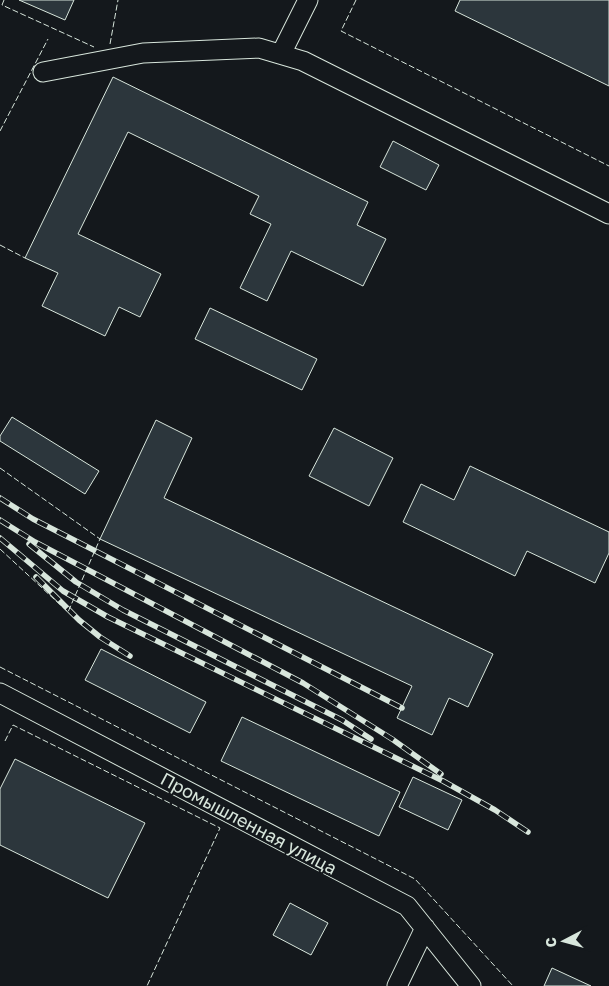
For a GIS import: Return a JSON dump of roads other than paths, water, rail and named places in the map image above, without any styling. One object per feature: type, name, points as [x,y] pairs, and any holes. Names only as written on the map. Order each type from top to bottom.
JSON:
[{"type":"street","points":[[281,54],[308,0]]},
{"type":"street","points":[[43,72],[143,53],[259,48],[303,61],[609,214]]},
{"type":"street","name":"Промышленная улица","points":[[0,693],[407,906],[471,986]]},
{"type":"street","points":[[397,986],[425,928]]},
{"type":"railway","points":[[0,498],[33,519],[402,708]]},
{"type":"railway","points":[[0,520],[35,542],[303,683],[392,739],[441,774]]},
{"type":"railway","points":[[0,538],[63,591],[108,617],[443,781],[495,810],[528,832]]},
{"type":"railway","points":[[29,544],[76,582],[123,610],[342,720],[371,739]]},
{"type":"railway","points":[[36,577],[79,620],[100,637],[130,656]]}]
